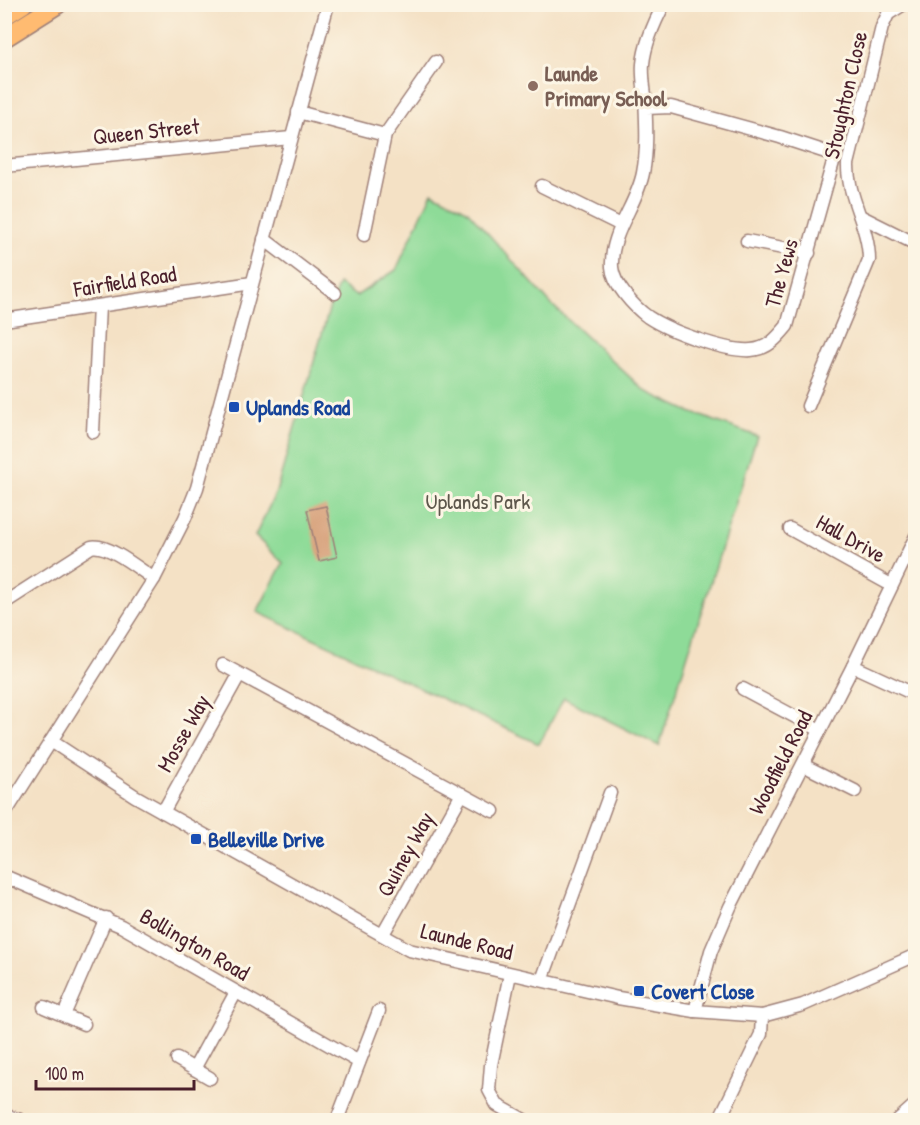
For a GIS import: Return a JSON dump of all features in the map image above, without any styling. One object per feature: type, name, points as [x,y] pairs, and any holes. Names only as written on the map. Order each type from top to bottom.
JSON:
[{"type":"highway","points":[[4,16],[23,4]]},
{"type":"highway","points":[[4,39],[58,4]]},
{"type":"street","points":[[4,815],[154,579],[185,518],[197,488],[328,4]]},
{"type":"street","name":"The Yews","points":[[646,108],[671,107],[780,136],[835,155],[787,326],[772,343],[752,350],[722,347],[648,317],[621,291],[612,268],[614,246],[621,225],[631,209],[643,174],[647,141],[642,65],[651,27],[664,4]]},
{"type":"street","name":"Stoughton Close","points":[[808,406],[868,260],[869,246],[848,180],[848,164],[882,27],[888,14],[904,4]]},
{"type":"street","points":[[364,235],[385,135],[436,62]]},
{"type":"street","points":[[298,112],[385,135]]},
{"type":"street","name":"Queen Street","points":[[4,166],[291,138]]},
{"type":"street","points":[[542,186],[621,225]]},
{"type":"street","points":[[860,216],[915,244]]},
{"type":"street","points":[[264,239],[335,293]]},
{"type":"street","points":[[747,241],[809,253]]},
{"type":"street","name":"Fairfield Road","points":[[4,321],[252,283]]},
{"type":"street","points":[[93,432],[99,306]]},
{"type":"street","name":"Hall Drive","points":[[790,529],[891,585]]},
{"type":"street","name":"Woodfield Road","points":[[694,1011],[711,951],[730,907],[853,666],[915,536]]},
{"type":"street","points":[[4,603],[91,547],[97,546],[109,550],[154,579]]},
{"type":"street","points":[[224,665],[493,811]]},
{"type":"street","points":[[853,666],[915,695]]},
{"type":"street","name":"Mosse Way","points":[[163,812],[239,675]]},
{"type":"street","points":[[743,689],[819,730]]},
{"type":"street","name":"Launde Road","points":[[51,741],[163,812],[409,950],[618,998],[694,1011],[762,1016],[803,1005],[915,956]]},
{"type":"street","points":[[802,765],[855,791]]},
{"type":"street","points":[[542,980],[610,793]]},
{"type":"street","name":"Quiney Way","points":[[383,934],[462,794]]},
{"type":"street","name":"Bollington Road","points":[[4,876],[106,918],[359,1062]]},
{"type":"street","points":[[64,1015],[106,918]]},
{"type":"street","points":[[510,974],[491,1065],[489,1090],[497,1105],[524,1120]]},
{"type":"street","points":[[194,1069],[236,992]]},
{"type":"street","points":[[44,1007],[84,1024]]},
{"type":"street","points":[[337,1120],[378,1011]]},
{"type":"street","points":[[719,1120],[761,1034],[762,1016]]},
{"type":"street","points":[[177,1059],[210,1078]]},
{"type":"street","points":[[898,1120],[915,1104]]},
{"type":"street","points":[[4,1115],[20,1120]]},
{"type":"green space","name":"Uplands Park","points":[[432,192],[467,210],[551,304],[645,391],[690,412],[757,436],[659,746],[564,698],[539,744],[257,612],[283,563],[255,536],[276,492],[330,306],[339,284],[356,296],[396,270]]},
{"type":"building","points":[[326,506],[337,557],[319,561],[307,510]]},
{"type":"place","name":"Launde Primary School","points":[[533,86]]},
{"type":"place","name":"Uplands Road","points":[[234,407]]},
{"type":"place","name":"Belleville Drive","points":[[196,839]]},
{"type":"place","name":"Covert Close","points":[[639,991]]}]
